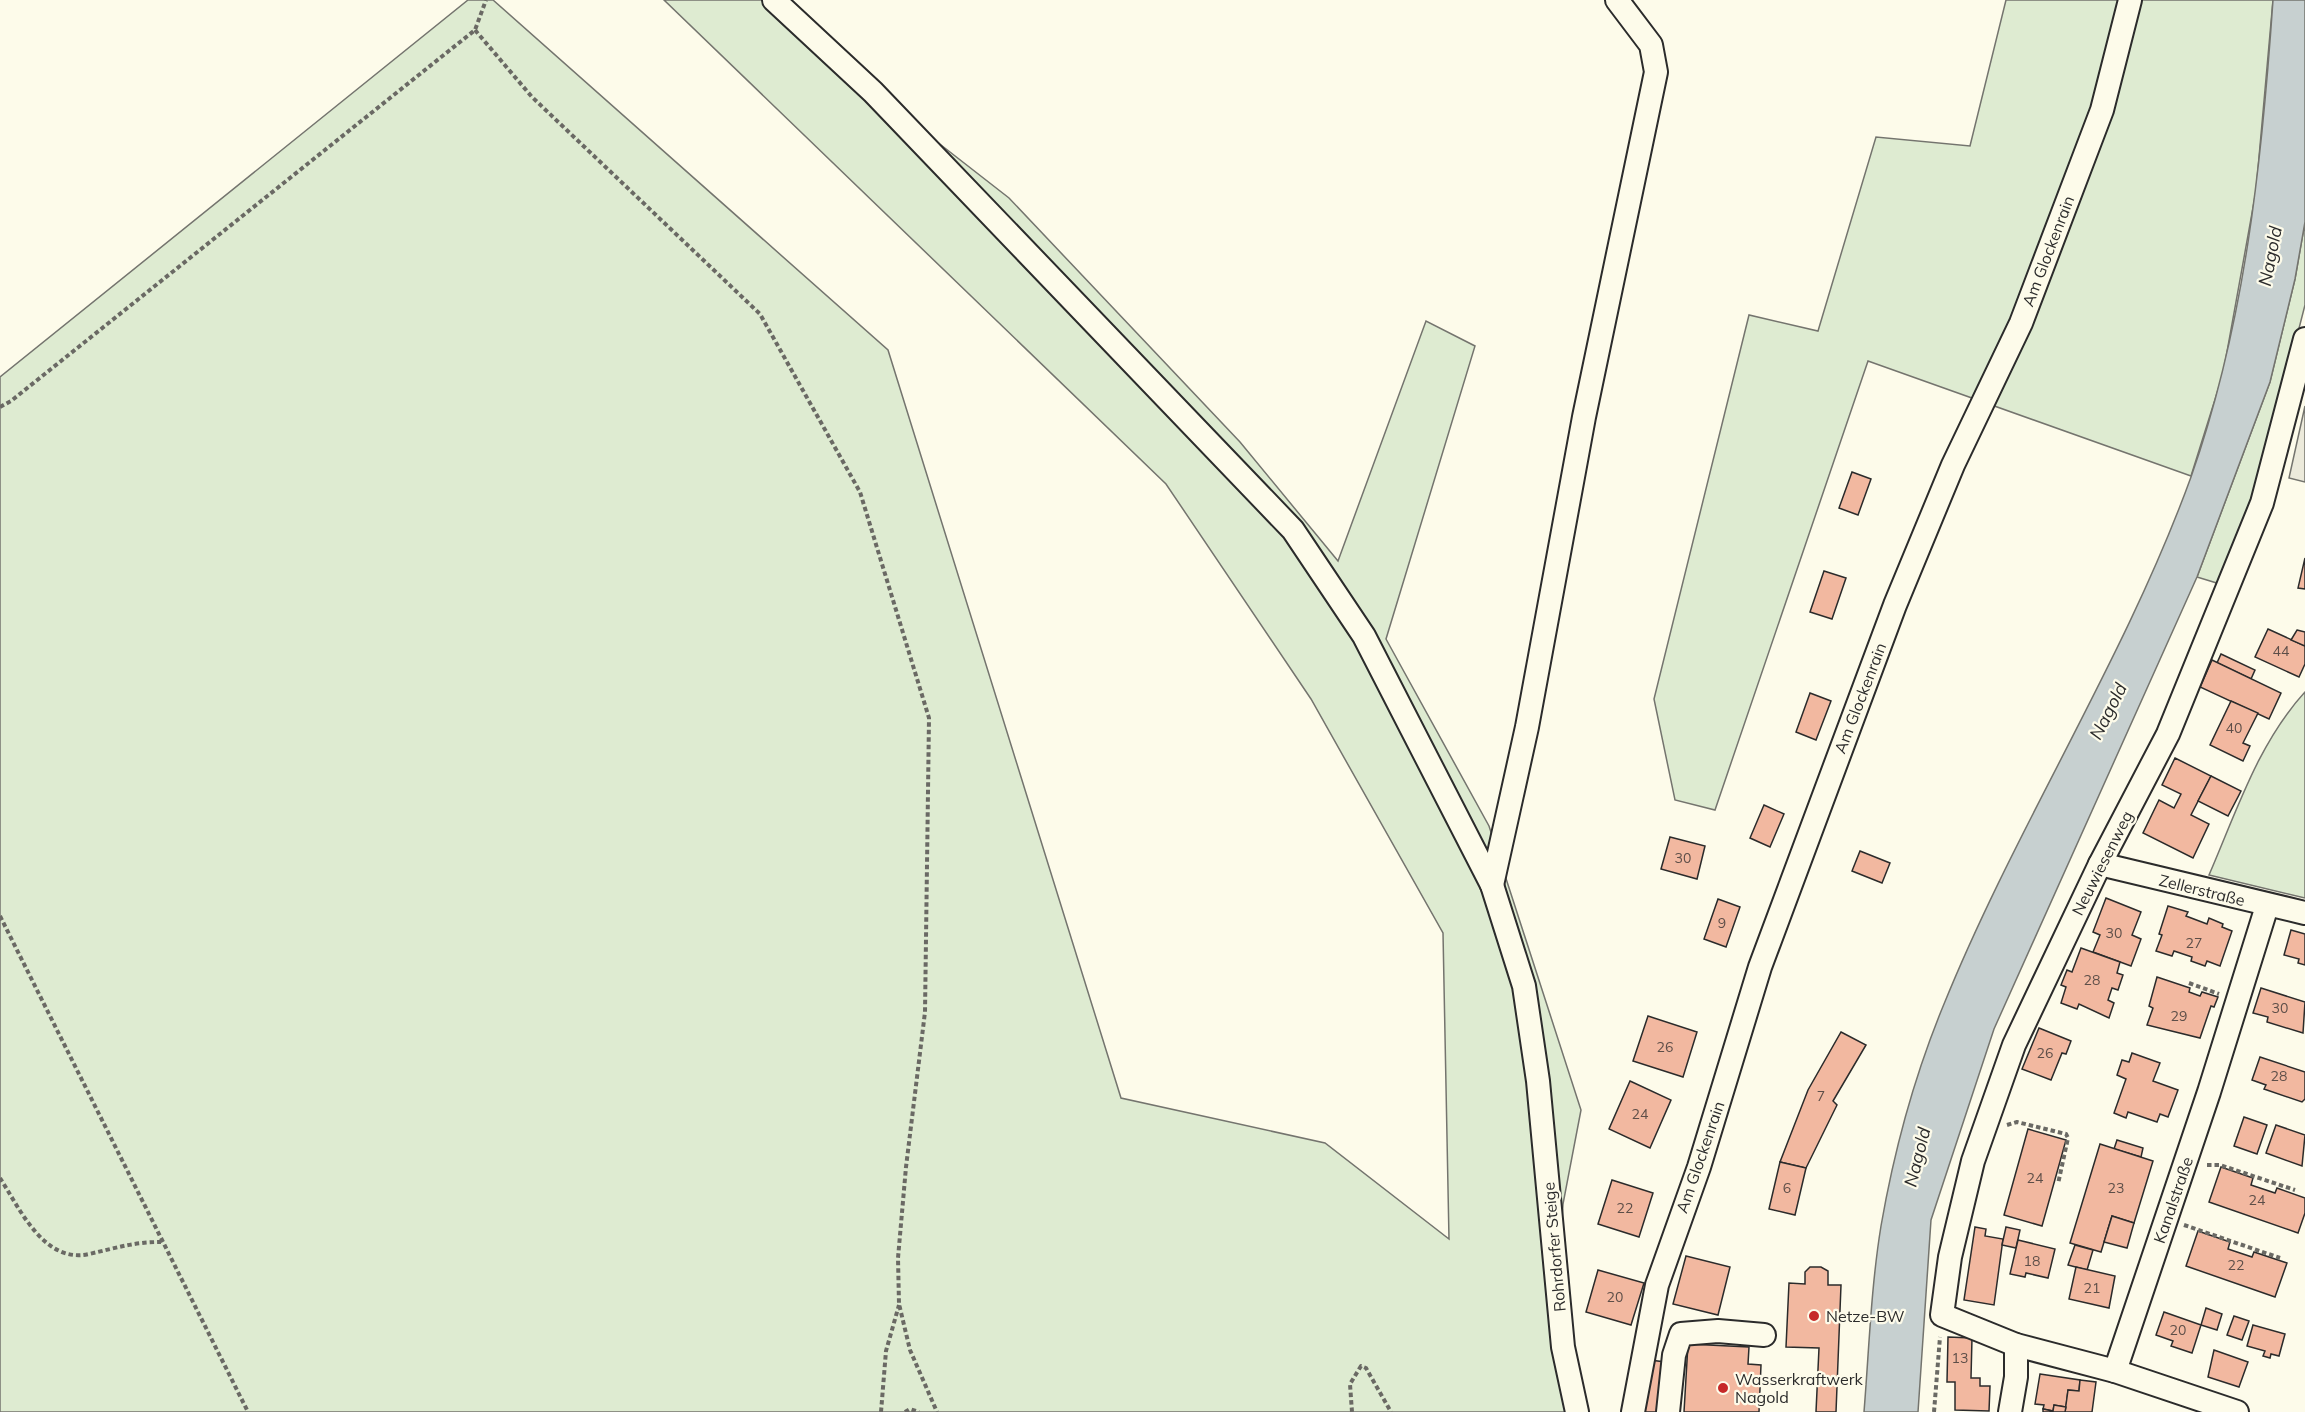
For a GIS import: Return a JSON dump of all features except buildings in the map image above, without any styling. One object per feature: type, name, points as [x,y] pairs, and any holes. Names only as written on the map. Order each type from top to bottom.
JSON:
[{"type":"street","name":"Rohrdorfer Steige","points":[[774,0],[873,92],[1293,530],[1364,636],[1492,885],[1524,986],[1538,1081],[1563,1347],[1577,1412]]},
{"type":"street","points":[[1492,885],[1527,727],[1584,417],[1656,72],[1651,45],[1617,0]]},
{"type":"street","name":"Am Glockenrain","points":[[1634,1412],[1657,1285],[1700,1167],[1760,967],[1895,605],[1953,465],[2020,323],[2102,110],[2130,0]]},
{"type":"street","name":"Neuwiesenweg","points":[[1942,1315],[1950,1257],[1973,1161],[2014,1045],[2100,864],[2168,734],[2262,502],[2305,339]]},
{"type":"street","name":"Zellerstraße","points":[[2100,864],[2267,906],[2305,913]]},
{"type":"street","name":"Kanalstraße","points":[[2115,1371],[2187,1158],[2267,906]]},
{"type":"street","points":[[1942,1315],[2016,1345],[2115,1371],[2237,1412]]},
{"type":"street","points":[[1668,1412],[1674,1355],[1680,1334],[1718,1331],[1764,1335]]},
{"type":"street","points":[[2010,1412],[2016,1377],[2016,1345]]},
{"type":"path","points":[[0,407],[11,401],[475,30],[486,0]]},
{"type":"path","points":[[475,30],[532,97],[760,314],[860,492],[929,718],[924,1012],[898,1258],[899,1304],[910,1350],[937,1412]]},
{"type":"path","points":[[0,916],[248,1412]]},
{"type":"path","points":[[2189,983],[2238,1001]]},
{"type":"path","points":[[1986,1124],[2002,1126],[2017,1122],[2066,1134],[2068,1138],[2058,1184]]},
{"type":"path","points":[[2187,1158],[2210,1166],[2220,1165],[2295,1191]]},
{"type":"path","points":[[0,1178],[35,1232],[56,1251],[85,1255],[134,1242],[161,1242]]},
{"type":"path","points":[[2166,1219],[2280,1258]]},
{"type":"path","points":[[881,1412],[886,1352],[899,1304]]},
{"type":"path","points":[[1934,1412],[1942,1315]]},
{"type":"path","points":[[1352,1412],[1350,1384],[1361,1366],[1366,1368],[1391,1412]]},
{"type":"path","points":[[905,1412],[910,1409],[919,1412]]},
{"type":"green space","points":[[468,0],[493,0],[888,350],[1121,1098],[1325,1143],[1449,1239],[1443,933],[1311,699],[1166,484],[664,0],[774,0],[873,92],[1009,198],[1240,442],[1338,561],[1426,321],[1475,346],[1386,639],[1489,826],[1581,1110],[1563,1204],[1556,1321],[1575,1412],[0,1412],[0,377]]},
{"type":"green space","points":[[2006,0],[2273,0],[2256,191],[2223,374],[2191,476],[1868,361],[1715,810],[1675,800],[1654,699],[1749,315],[1818,331],[1876,137],[1970,146]]},
{"type":"green space","points":[[2305,222],[2305,305],[2266,457],[2220,584],[2197,577],[2270,382],[2295,279]]},
{"type":"green space","points":[[2305,692],[2305,898],[2209,875],[2261,756],[2288,712]]},
{"type":"shaded area","points":[[2305,406],[2305,482],[2289,478]]},
{"type":"water","name":"Nagold","points":[[2273,0],[2305,0],[2305,222],[2295,279],[2270,382],[2197,577],[1994,1029],[1931,1220],[1918,1412],[1864,1412],[1881,1226],[1899,1141],[1924,1058],[1944,1004],[2004,871],[2135,611],[2191,477],[2210,419],[2238,301],[2248,242],[2263,121]]},
{"type":"place","name":"Netze-BW","points":[[1814,1316]]},
{"type":"place","name":"Wasserkraftwerk Nagold","points":[[1723,1388]]}]
